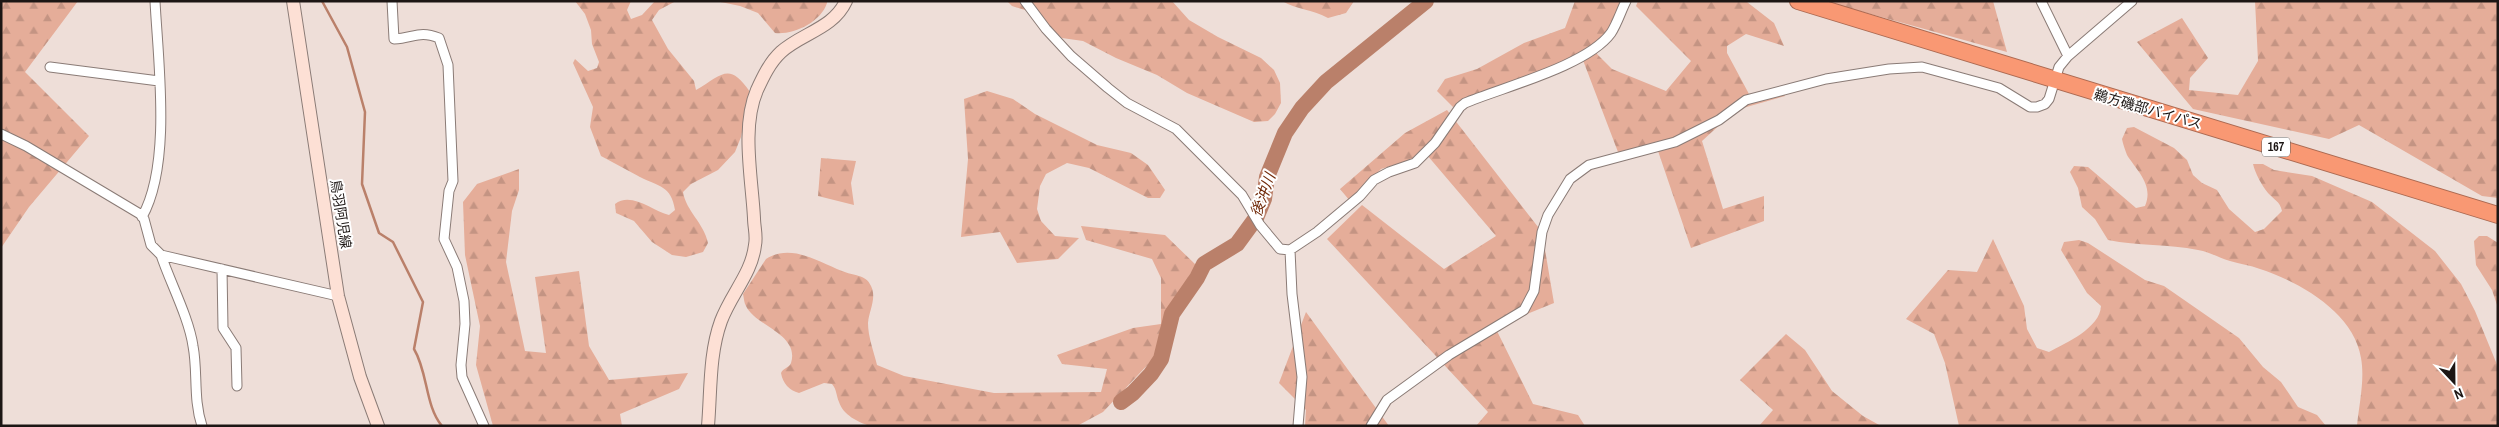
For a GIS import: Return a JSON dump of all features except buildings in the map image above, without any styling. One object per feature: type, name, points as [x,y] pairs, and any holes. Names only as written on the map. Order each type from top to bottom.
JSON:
[{"type":"highway","name":"鵜方磯部バイパス","points":[[1798,1],[2054,81],[2498,215]]},
{"type":"street","points":[[142,216],[148,206],[161,148],[155,1]]},
{"type":"street","name":"鳥羽阿児線","points":[[292,1],[338,296],[360,377],[378,426]]},
{"type":"street","points":[[392,1],[394,39],[416,34],[427,34],[439,38],[448,64],[453,181],[445,219],[444,239],[456,267],[464,301],[465,324],[460,365],[462,377],[484,426]]},
{"type":"street","points":[[708,426],[712,357],[721,322],[730,299],[748,270],[756,243],[749,145],[756,92],[771,62],[782,51],[824,26],[836,16],[846,1]]},
{"type":"street","points":[[1025,1],[1046,29],[1071,56],[1108,88],[1127,103],[1176,129],[1242,194],[1273,243],[1280,249],[1290,250],[1317,232],[1360,196],[1374,180],[1389,172],[1416,163],[1435,143],[1460,107],[1465,103],[1562,66],[1587,52],[1611,34],[1626,1]]},
{"type":"street","points":[[2041,1],[2068,56]]},
{"type":"street","points":[[1371,426],[1387,400],[1449,354],[1524,310],[1534,292],[1542,232],[1548,215],[1570,179],[1589,165],[1675,142],[1719,120],[1746,100],[1826,79],[1889,69],[1922,67],[1999,88],[2030,107],[2037,108],[2045,104],[2049,99],[2054,81],[2068,56],[2132,1]]},
{"type":"street","points":[[50,67],[159,81]]},
{"type":"street","points":[[1,134],[26,146],[142,216],[151,245],[161,255],[193,345],[194,383],[202,426]]},
{"type":"street","points":[[1290,250],[1292,294],[1302,377],[1298,426]]},
{"type":"street","points":[[161,255],[338,296]]},
{"type":"street","points":[[222,269],[223,328],[236,348],[237,386]]},
{"type":"green space","points":[[1,1],[78,1],[25,72],[89,136],[29,207],[1,248]]},
{"type":"green space","points":[[575,1],[631,1],[627,10],[631,19],[642,15],[655,1],[676,1],[659,10],[652,20],[668,49],[694,81],[696,90],[719,76],[731,74],[743,82],[750,92],[741,137],[735,152],[718,170],[691,184],[683,192],[688,205],[706,236],[708,243],[703,252],[686,257],[672,255],[652,242],[634,221],[616,213],[615,204],[628,200],[642,203],[669,215],[675,210],[671,196],[663,188],[601,156],[590,127],[593,107],[573,63],[575,59],[588,71],[597,68],[599,62],[592,44],[591,30],[585,14]]},
{"type":"green space","points":[[716,1],[827,1],[827,3],[819,16],[806,26],[790,32],[775,33],[758,13],[740,6]]},
{"type":"green space","points":[[1007,1],[1172,1],[1189,20],[1261,58],[1274,70],[1280,83],[1281,103],[1275,114],[1268,121],[1254,122],[1187,93],[1157,75],[1116,58],[1083,41],[1062,38],[1028,11],[1012,6]]},
{"type":"green space","points":[[1282,1],[1354,1],[1346,13],[1328,18]]},
{"type":"green space","points":[[1575,1],[1620,1],[1624,15],[1616,25],[1602,36],[1597,46],[1597,54],[1612,69],[1666,91],[1691,61],[1636,6],[1638,1],[1747,2],[1774,23],[1784,46],[1746,34],[1727,46],[1727,53],[1749,94],[1783,88],[1785,96],[1736,110],[1702,141],[1723,209],[1764,196],[1764,221],[1691,248],[1658,151],[1618,152],[1581,55],[1453,107],[1437,91],[1445,79],[1477,69],[1524,43],[1565,28]]},
{"type":"green space","points":[[1824,1],[1993,1],[2007,52]]},
{"type":"green space","points":[[2255,1],[2498,1],[2498,198],[2482,196],[2359,125],[2329,139],[2193,109],[2137,42],[2182,18],[2208,58],[2190,78],[2189,90],[2238,95],[2258,61]]},
{"type":"green space","points":[[987,91],[1013,99],[1035,114],[1097,145],[1131,153],[1148,165],[1165,190],[1160,198],[1148,198],[1089,168],[1067,163],[1046,174],[1040,186],[1037,209],[1041,221],[1055,236],[1079,238],[1058,259],[1017,263],[1000,232],[961,237],[968,159],[964,99]]},
{"type":"green space","points":[[1447,110],[1542,232],[1554,303],[1495,327],[1533,404],[1578,415],[1585,426],[1476,426],[1488,412],[1327,239],[1362,205],[1444,269],[1496,236],[1427,155],[1381,169],[1350,201],[1340,189],[1405,133]]},
{"type":"green space","points":[[2134,127],[2174,148],[2187,160],[2193,175],[2202,183],[2217,190],[2229,209],[2255,232],[2264,229],[2282,211],[2278,203],[2261,183],[2255,171],[2253,164],[2263,164],[2274,170],[2312,176],[2372,202],[2435,251],[2461,284],[2475,311],[2498,367],[2498,426],[2357,426],[2362,383],[2361,358],[2356,342],[2348,327],[2337,313],[2323,302],[2308,291],[2276,275],[2202,251],[2108,240],[2095,219],[2082,207],[2078,188],[2070,172],[2074,166],[2088,167],[2136,208],[2145,206],[2147,198],[2146,185],[2127,155],[2122,139],[2127,128]]},
{"type":"green space","points":[[821,158],[856,161],[851,183],[854,205],[818,196]]},
{"type":"green space","points":[[519,169],[519,190],[512,211],[506,262],[525,351],[546,353],[535,277],[579,271],[589,346],[609,380],[688,373],[679,389],[620,414],[622,426],[493,426],[476,365],[480,326],[465,255],[463,202],[477,184]]},
{"type":"green space","points":[[1081,226],[1165,235],[1196,265],[1173,302],[1155,357],[1103,412],[1077,426],[870,426],[856,420],[844,411],[832,384],[824,383],[799,393],[787,386],[781,373],[791,363],[792,353],[789,345],[783,337],[751,313],[744,302],[743,294],[766,259],[785,253],[795,253],[846,273],[863,277],[869,282],[873,295],[868,328],[877,365],[904,376],[994,393],[1101,392],[1107,369],[1062,364],[1057,355],[1133,328],[1161,324],[1161,278],[1152,259],[1086,240]]},
{"type":"green space","points":[[2479,236],[2487,236],[2498,243],[2498,308],[2492,290],[2476,265],[2474,241]]},
{"type":"green space","points":[[1993,239],[2024,306],[2027,329],[2037,348],[2049,352],[2064,344],[2089,328],[2099,314],[2101,306],[2087,293],[2061,250],[2064,242],[2079,240],[2088,243],[2145,280],[2164,286],[2239,338],[2263,367],[2281,382],[2298,407],[2317,415],[2326,426],[1959,426],[1945,363],[1934,334],[1906,319],[1948,270],[1977,272]]},
{"type":"green space","points":[[1306,312],[1389,426],[1305,426],[1306,410],[1279,383]]},
{"type":"green space","points":[[1786,334],[1805,350],[1832,391],[1863,416],[1881,426],[1759,426],[1773,410],[1740,380]]},
{"type":"waterway","points":[[322,1],[347,47],[365,112],[362,184],[379,233],[393,242],[423,302],[414,349],[419,358],[432,409],[442,426]]},
{"type":"waterway","name":"後沖川","points":[[1121,402],[1133,393],[1151,374],[1161,359],[1172,314],[1197,278],[1204,264],[1237,244],[1256,218],[1264,199],[1267,177],[1285,133],[1302,108],[1326,82],[1426,1]]}]
